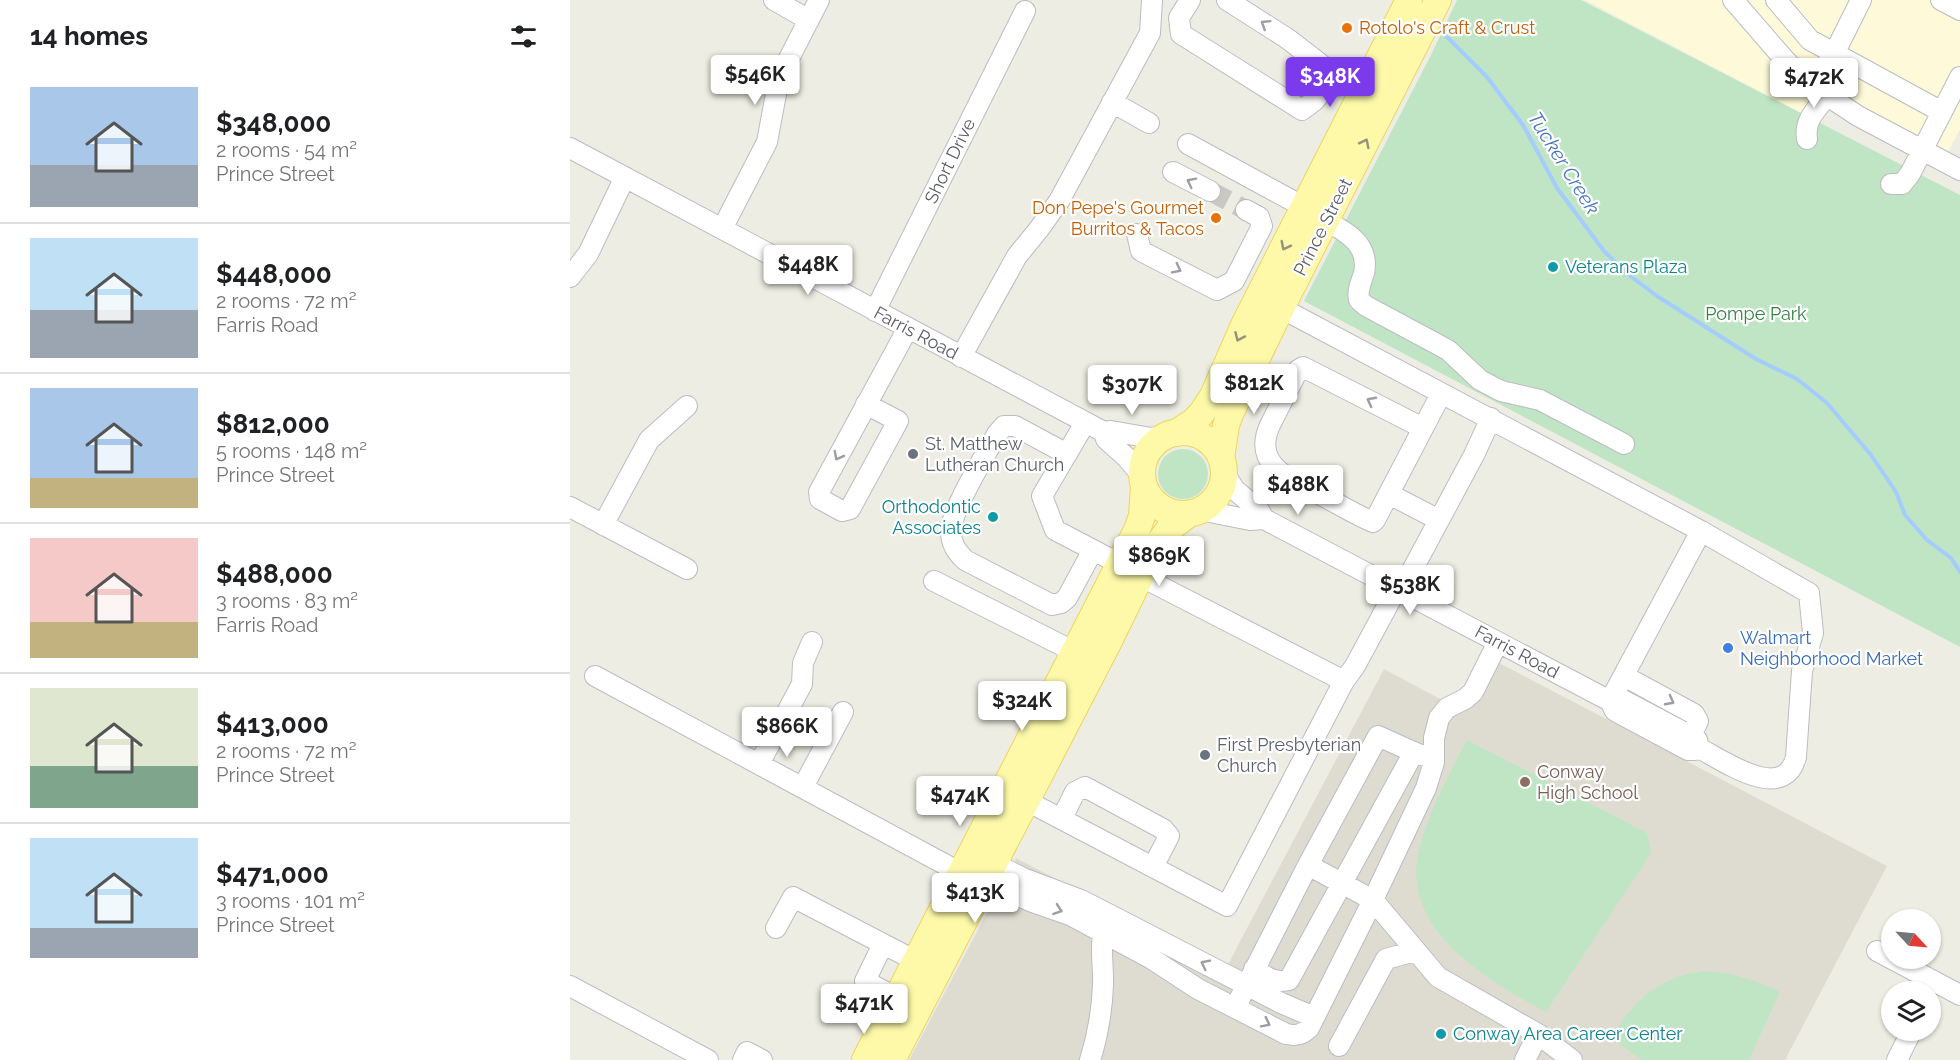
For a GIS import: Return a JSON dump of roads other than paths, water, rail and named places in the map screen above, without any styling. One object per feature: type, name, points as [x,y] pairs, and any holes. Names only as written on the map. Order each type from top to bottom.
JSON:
[{"type":"main road","name":"Prince Street","points":[[1171,435],[1193,422],[1213,396],[1244,325],[1409,0]]},
{"type":"main road","name":"Prince Street","points":[[1222,465],[1226,425],[1230,414],[1281,308],[1438,2]]},
{"type":"main road","points":[[892,1060],[925,970],[980,872],[1025,800],[1108,643],[1130,570],[1142,516],[1143,465],[1149,451],[1159,440],[1171,435],[1187,432],[1203,437],[1215,447],[1222,465],[1222,484],[1216,497],[1169,530],[1130,570],[1075,652],[980,872]]},
{"type":"main road","points":[[1144,482],[1152,499],[1164,510],[1180,514],[1195,512]]},
{"type":"main road","points":[[1025,800],[1023,788],[1027,769],[1078,669],[1075,652]]},
{"type":"main road","points":[[864,1060],[892,1008],[925,970]]},
{"type":"main road","points":[[875,1060],[885,1040],[892,1008]]},
{"type":"street","points":[[774,0],[809,20]]},
{"type":"street","points":[[723,229],[767,142],[779,78],[819,0]]},
{"type":"street","points":[[961,357],[1017,256],[1059,201],[1150,33],[1152,0]]},
{"type":"street","points":[[1190,0],[1179,18],[1181,34],[1302,110],[1314,101],[1326,87],[1346,84],[1288,39],[1227,0]]},
{"type":"street","points":[[1197,0],[1185,20],[1189,33],[1285,90],[1305,100],[1314,101]]},
{"type":"street","points":[[1733,0],[1785,60],[1820,91],[1858,116],[1960,170]]},
{"type":"street","points":[[1776,0],[1810,40],[1942,112]]},
{"type":"street","points":[[1807,139],[1805,129],[1834,54],[1861,0]]},
{"type":"street","points":[[1941,0],[1960,10]]},
{"type":"street","name":"Short Drive","points":[[875,310],[1025,11]]},
{"type":"street","points":[[1891,184],[1902,184],[1910,174],[1960,77]]},
{"type":"street","points":[[1112,102],[1149,123]]},
{"type":"street","points":[[1188,144],[1304,207]]},
{"type":"street","name":"Farris Road","points":[[570,148],[1085,423],[1104,432],[1111,431],[1151,438],[1171,435]]},
{"type":"street","points":[[1173,172],[1210,191]]},
{"type":"street","points":[[570,277],[588,254],[625,177]]},
{"type":"street","points":[[1137,234],[1141,250],[1217,290],[1234,281],[1262,226],[1258,217],[1245,210]]},
{"type":"street","points":[[1326,221],[1347,232],[1362,248],[1364,272],[1358,293],[1359,300],[1448,350],[1480,380],[1501,392],[1540,400],[1624,444]]},
{"type":"street","points":[[1281,308],[1701,531],[1610,701]]},
{"type":"street","points":[[866,404],[898,421],[850,509],[842,511],[820,499],[819,492],[866,404],[908,328]]},
{"type":"street","points":[[1423,428],[1308,368],[1302,367],[1298,370],[1266,434],[1266,449],[1273,465],[1284,476],[1372,522],[1375,520],[1441,394]]},
{"type":"street","points":[[603,525],[649,440],[687,406]]},
{"type":"street","points":[[1025,800],[1227,906],[1344,681],[1355,666],[1439,520],[1491,418]]},
{"type":"street","points":[[1085,423],[1042,496],[1055,530],[1344,681]]},
{"type":"street","points":[[1067,454],[1015,426],[1004,426],[997,434],[954,513],[950,529],[952,541],[956,551],[965,560],[1052,605],[1061,603],[1067,598],[1094,550]]},
{"type":"street","name":"Farris Road","points":[[1104,432],[1106,439],[1126,457],[1144,482]]},
{"type":"street","name":"Farris Road","points":[[1222,465],[1235,490],[1259,510],[1264,519]]},
{"type":"street","points":[[1389,494],[1439,520]]},
{"type":"street","points":[[570,507],[687,569]]},
{"type":"street","name":"Farris Road","points":[[1195,512],[1250,520],[1264,519],[1610,701],[1615,711],[1688,750],[1695,750],[1694,741]]},
{"type":"street","name":"Farris Road","points":[[1694,741],[1755,777],[1770,780],[1787,772],[1796,757],[1802,671],[1813,633],[1809,593],[1701,531]]},
{"type":"street","points":[[934,581],[1075,652]]},
{"type":"street","points":[[759,764],[801,684],[803,663],[812,642]]},
{"type":"street","points":[[1106,925],[1198,989],[1286,1034],[1304,1033],[1309,1028],[1373,900],[1426,788],[1434,758],[1434,738],[1439,718],[1447,708],[1473,692],[1498,642]]},
{"type":"street","points":[[595,676],[803,787],[980,872],[1030,901],[1106,925],[1250,977],[1283,982],[1289,980],[1414,752]]},
{"type":"street","points":[[1624,676],[1694,714],[1698,721],[1694,741]]},
{"type":"street","points":[[803,787],[843,712]]},
{"type":"street","points":[[1235,1008],[1308,865],[1378,736],[1434,758]]},
{"type":"street","points":[[1062,818],[1075,792],[1085,787],[1163,829],[1169,836],[1153,867]]},
{"type":"street","points":[[1308,865],[1373,900],[1438,977],[1538,1034],[1572,1060]]},
{"type":"street","points":[[776,928],[793,897],[883,944],[925,970]]},
{"type":"street","points":[[1090,1060],[1097,1039],[1102,1010],[1106,925]]},
{"type":"street","points":[[883,944],[865,981],[892,1008]]},
{"type":"street","points":[[1339,1046],[1386,959],[1415,951]]},
{"type":"street","points":[[1877,951],[1921,981]]},
{"type":"street","points":[[1250,977],[1281,1004],[1314,1017]]},
{"type":"street","points":[[570,986],[708,1060]]},
{"type":"street","points":[[1941,991],[1960,995]]},
{"type":"street","points":[[1525,1060],[1538,1034]]},
{"type":"street","points":[[1898,1060],[1907,1041]]},
{"type":"street","points":[[743,1060],[747,1052],[762,1060]]},
{"type":"waterway","name":"Tucker Creek","points":[[1436,26],[1487,77],[1523,125],[1557,188],[1604,251],[1625,272],[1657,296],[1756,359],[1797,379],[1827,403],[1871,455],[1896,492],[1905,515],[1927,540],[1951,558],[1960,572]]},
{"type":"tunnel","points":[[1210,191],[1246,210]]},
{"type":"place","name":"Rotolo's Craft & Crust","points":[[1347,28]]},
{"type":"place","name":"Don Pepe's Gourmet Burritos & Tacos","points":[[1216,218]]},
{"type":"place","name":"Veterans Plaza","points":[[1553,267]]},
{"type":"place","name":"St. Matthew Lutheran Church","points":[[913,454]]},
{"type":"place","name":"Orthodontic Associates","points":[[993,517]]},
{"type":"place","name":"Walmart Neighborhood Market","points":[[1728,648]]},
{"type":"place","name":"First Presbyterian Church","points":[[1205,755]]},
{"type":"place","name":"Conway High School","points":[[1525,782]]},
{"type":"place","name":"Conway Area Career Center","points":[[1441,1034]]},
{"type":"park label","name":"Pompe Park","points":[[1756,314]]}]
